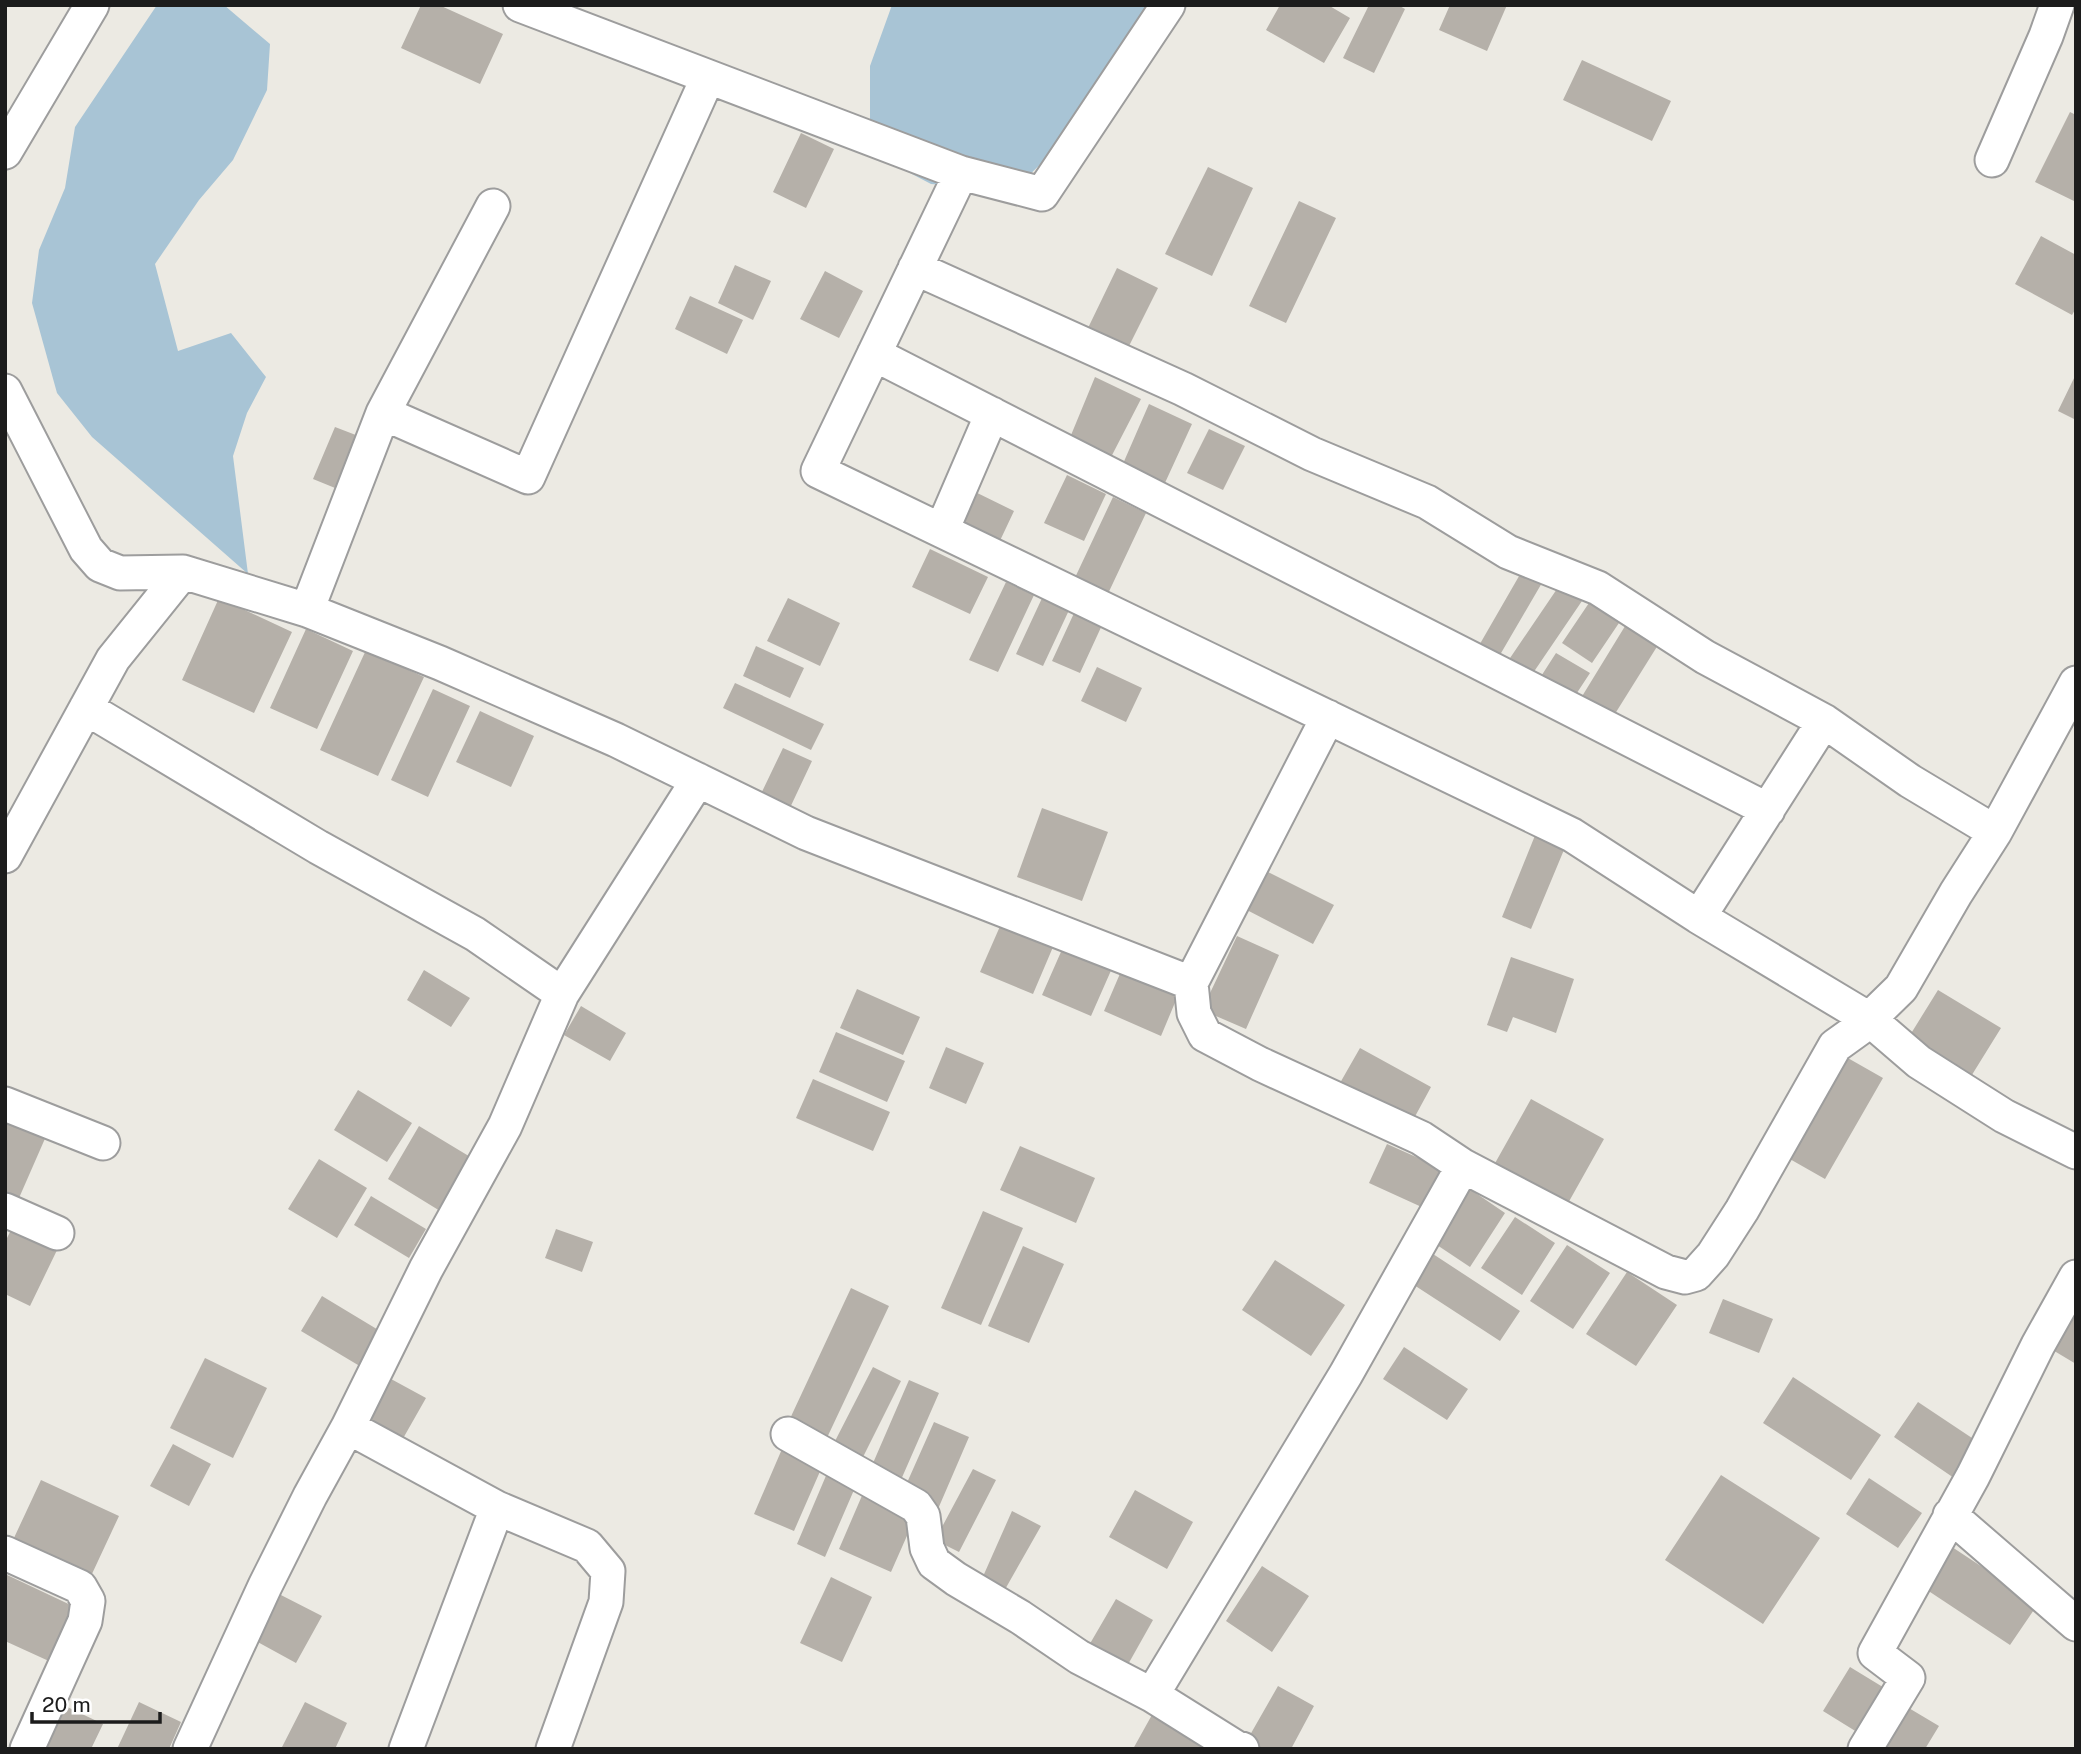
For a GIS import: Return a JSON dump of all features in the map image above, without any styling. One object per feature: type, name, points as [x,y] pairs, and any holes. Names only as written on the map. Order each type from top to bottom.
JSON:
[{"type":"street","points":[[5,152],[92,5]]},
{"type":"street","points":[[520,5],[961,173],[1042,194],[1168,5]]},
{"type":"street","points":[[1992,160],[2057,5]]},
{"type":"street","points":[[383,413],[528,477],[708,77]]},
{"type":"street","points":[[961,173],[818,471],[1572,835],[1699,917],[1869,1019],[1919,1062],[2004,1116],[2076,1152]]},
{"type":"street","points":[[307,610],[383,413],[493,206]]},
{"type":"street","points":[[915,268],[1183,389],[1312,454],[1427,502],[1508,552],[1598,588],[1705,657],[1824,721],[1910,781],[1996,832]]},
{"type":"street","points":[[874,354],[1768,810]]},
{"type":"street","points":[[5,391],[86,549],[100,565],[120,573],[183,572],[307,610],[440,663],[616,740],[806,833],[1191,983]]},
{"type":"street","points":[[942,530],[992,414]]},
{"type":"street","points":[[5,856],[113,659],[183,572]]},
{"type":"street","points":[[1328,717],[1191,983],[1194,1013],[1205,1035],[1259,1064],[1421,1138],[1463,1166],[1666,1272],[1685,1277],[1696,1274],[1713,1255],[1742,1210],[1835,1046],[1869,1019],[1901,988],[1955,894],[1996,832],[2076,683]]},
{"type":"street","points":[[86,708],[306,840],[475,934],[562,994]]},
{"type":"street","points":[[1699,917],[1824,721]]},
{"type":"street","points":[[190,1749],[310,1496],[348,1427],[426,1269],[505,1126],[562,994],[698,780]]},
{"type":"street","points":[[5,1104],[103,1143]]},
{"type":"street","points":[[1152,1695],[1346,1374],[1463,1166]]},
{"type":"street","points":[[5,1210],[57,1233]]},
{"type":"street","points":[[1865,1749],[1908,1678],[1875,1653],[1973,1476],[2038,1345],[2076,1277]]},
{"type":"street","points":[[348,1427],[497,1508],[587,1546],[608,1571],[606,1602],[553,1749]]},
{"type":"street","points":[[788,1434],[916,1506],[923,1516],[927,1548],[934,1563],[956,1579],[1020,1617],[1079,1657],[1152,1695],[1234,1747],[1242,1749]]},
{"type":"street","points":[[406,1749],[497,1508]]},
{"type":"street","points":[[1950,1515],[2076,1623]]},
{"type":"street","points":[[5,1553],[80,1587],[88,1601],[85,1621],[27,1749]]},
{"type":"water","points":[[157,5],[224,5],[270,44],[267,90],[233,160],[199,200],[155,264],[178,351],[231,333],[266,377],[247,413],[233,456],[248,574],[92,437],[57,393],[32,303],[39,250],[65,188],[75,127]]},
{"type":"water","points":[[892,5],[1157,5],[1059,146],[1013,191],[931,184],[870,152],[870,66]]},
{"type":"building","points":[[421,5],[439,5],[503,34],[480,84],[401,48]]},
{"type":"building","points":[[1280,5],[1328,5],[1350,18],[1324,63],[1266,30]]},
{"type":"building","points":[[1369,5],[1398,5],[1405,9],[1374,73],[1343,58]]},
{"type":"building","points":[[1450,5],[1507,5],[1487,51],[1439,30]]},
{"type":"building","points":[[1582,60],[1671,101],[1652,141],[1563,100]]},
{"type":"building","points":[[2070,112],[2076,115],[2076,202],[2035,182]]},
{"type":"building","points":[[801,133],[834,149],[806,208],[773,192]]},
{"type":"building","points":[[1208,167],[1253,188],[1212,276],[1165,254]]},
{"type":"building","points":[[1299,201],[1336,218],[1286,323],[1249,306]]},
{"type":"building","points":[[2041,236],[2076,255],[2076,308],[2072,315],[2015,284]]},
{"type":"building","points":[[735,265],[771,281],[753,320],[718,303]]},
{"type":"building","points":[[1117,268],[1158,288],[1128,348],[1088,328]]},
{"type":"building","points":[[825,271],[863,291],[839,338],[800,319]]},
{"type":"building","points":[[690,296],[743,320],[727,354],[675,329]]},
{"type":"building","points":[[2076,374],[2076,420],[2058,411]]},
{"type":"building","points":[[1095,377],[1141,399],[1109,461],[1069,440]]},
{"type":"building","points":[[1149,404],[1192,424],[1164,485],[1122,466]]},
{"type":"building","points":[[335,427],[361,437],[340,490],[313,479]]},
{"type":"building","points":[[1209,429],[1245,446],[1223,490],[1187,473]]},
{"type":"building","points":[[1067,475],[1106,494],[1084,541],[1044,523]]},
{"type":"building","points":[[963,486],[1014,511],[997,547],[946,524]]},
{"type":"building","points":[[1113,497],[1146,513],[1105,600],[1072,584]]},
{"type":"building","points":[[930,549],[988,577],[970,614],[912,587]]},
{"type":"building","points":[[1526,564],[1546,576],[1497,660],[1477,649]]},
{"type":"building","points":[[1006,582],[1034,595],[998,672],[969,660]]},
{"type":"building","points":[[1561,583],[1584,598],[1531,676],[1508,661]]},
{"type":"building","points":[[1043,596],[1070,608],[1043,666],[1016,654]]},
{"type":"building","points":[[1593,597],[1623,617],[1592,663],[1562,643]]},
{"type":"building","points":[[219,598],[292,632],[254,713],[182,680]]},
{"type":"building","points":[[788,598],[840,623],[820,666],[767,641]]},
{"type":"building","points":[[1075,611],[1103,623],[1080,673],[1052,661]]},
{"type":"building","points":[[1630,618],[1663,637],[1613,717],[1581,698]]},
{"type":"building","points":[[306,629],[353,651],[317,729],[270,708]]},
{"type":"building","points":[[756,646],[804,668],[790,698],[743,676]]},
{"type":"building","points":[[366,650],[424,677],[378,776],[320,750]]},
{"type":"building","points":[[1556,653],[1590,673],[1571,702],[1538,681]]},
{"type":"building","points":[[1097,667],[1142,688],[1126,722],[1081,701]]},
{"type":"building","points":[[735,683],[824,724],[811,750],[723,708]]},
{"type":"building","points":[[433,689],[470,706],[428,797],[391,780]]},
{"type":"building","points":[[480,711],[534,736],[511,787],[456,762]]},
{"type":"building","points":[[783,748],[812,761],[788,812],[759,798]]},
{"type":"building","points":[[1042,808],[1108,832],[1082,901],[1017,877]]},
{"type":"building","points":[[1536,833],[1566,845],[1531,929],[1502,917]]},
{"type":"building","points":[[1262,869],[1334,905],[1313,944],[1243,908]]},
{"type":"building","points":[[1001,924],[1053,947],[1033,994],[980,972]]},
{"type":"building","points":[[1237,936],[1279,955],[1246,1029],[1202,1010]]},
{"type":"building","points":[[1064,945],[1113,966],[1091,1016],[1042,995]]},
{"type":"building","points":[[1511,957],[1574,979],[1556,1033],[1513,1017],[1507,1032],[1487,1025]]},
{"type":"building","points":[[1122,969],[1179,993],[1161,1036],[1104,1011]]},
{"type":"building","points":[[424,970],[470,998],[451,1027],[407,1000]]},
{"type":"building","points":[[857,989],[920,1017],[903,1055],[840,1028]]},
{"type":"building","points":[[1938,990],[2001,1028],[1970,1078],[1907,1040]]},
{"type":"building","points":[[581,1006],[626,1033],[610,1061],[564,1035]]},
{"type":"building","points":[[836,1032],[905,1061],[887,1102],[819,1072]]},
{"type":"building","points":[[946,1047],[984,1063],[966,1104],[929,1088]]},
{"type":"building","points":[[1360,1048],[1431,1087],[1412,1122],[1340,1083]]},
{"type":"building","points":[[1839,1053],[1883,1078],[1825,1179],[1781,1154]]},
{"type":"building","points":[[813,1079],[890,1112],[873,1151],[796,1118]]},
{"type":"building","points":[[358,1090],[412,1123],[387,1162],[334,1130]]},
{"type":"building","points":[[1531,1099],[1604,1139],[1567,1205],[1494,1165]]},
{"type":"building","points":[[5,1116],[47,1134],[19,1198],[5,1192]]},
{"type":"building","points":[[419,1126],[477,1161],[445,1214],[388,1179]]},
{"type":"building","points":[[1387,1144],[1443,1169],[1426,1209],[1369,1183]]},
{"type":"building","points":[[1020,1146],[1095,1178],[1076,1223],[1000,1190]]},
{"type":"building","points":[[319,1159],[367,1188],[337,1238],[288,1209]]},
{"type":"building","points":[[1464,1185],[1505,1213],[1470,1267],[1428,1239]]},
{"type":"building","points":[[371,1196],[426,1229],[409,1258],[354,1225]]},
{"type":"building","points":[[983,1211],[1023,1228],[981,1325],[941,1308]]},
{"type":"building","points":[[1515,1217],[1555,1243],[1522,1295],[1481,1268]]},
{"type":"building","points":[[14,1224],[59,1246],[30,1306],[5,1294],[5,1242]]},
{"type":"building","points":[[556,1229],[593,1242],[582,1272],[545,1258]]},
{"type":"building","points":[[1567,1245],[1610,1273],[1573,1329],[1530,1301]]},
{"type":"building","points":[[1023,1246],[1064,1264],[1029,1343],[988,1326]]},
{"type":"building","points":[[1433,1254],[1520,1311],[1500,1341],[1414,1285]]},
{"type":"building","points":[[1275,1260],[1345,1305],[1311,1356],[1242,1310]]},
{"type":"building","points":[[1627,1272],[1677,1305],[1636,1366],[1586,1334]]},
{"type":"building","points":[[851,1288],[889,1306],[825,1442],[787,1425]]},
{"type":"building","points":[[322,1296],[385,1334],[363,1368],[301,1331]]},
{"type":"building","points":[[2076,1297],[2076,1364],[2046,1346]]},
{"type":"building","points":[[1723,1299],[1773,1319],[1759,1353],[1709,1333]]},
{"type":"building","points":[[1404,1347],[1468,1389],[1447,1420],[1383,1379]]},
{"type":"building","points":[[205,1358],[267,1388],[233,1458],[170,1428]]},
{"type":"building","points":[[873,1367],[901,1381],[863,1457],[834,1443]]},
{"type":"building","points":[[380,1373],[426,1398],[401,1442],[355,1418]]},
{"type":"building","points":[[1793,1377],[1881,1435],[1851,1480],[1763,1423]]},
{"type":"building","points":[[909,1380],[939,1393],[900,1482],[870,1470]]},
{"type":"building","points":[[1918,1402],[1978,1442],[1954,1478],[1894,1437]]},
{"type":"building","points":[[934,1422],[969,1437],[938,1509],[902,1494]]},
{"type":"building","points":[[785,1442],[825,1460],[794,1531],[754,1514]]},
{"type":"building","points":[[173,1444],[211,1464],[189,1506],[150,1486]]},
{"type":"building","points":[[973,1469],[996,1480],[959,1552],[935,1540]]},
{"type":"building","points":[[828,1471],[857,1483],[825,1557],[797,1544]]},
{"type":"building","points":[[1721,1475],[1820,1538],[1763,1624],[1665,1560]]},
{"type":"building","points":[[1869,1478],[1922,1513],[1898,1548],[1846,1514]]},
{"type":"building","points":[[41,1480],[119,1516],[91,1576],[13,1540]]},
{"type":"building","points":[[1135,1490],[1193,1522],[1167,1569],[1109,1537]]},
{"type":"building","points":[[864,1491],[917,1513],[891,1572],[839,1549]]},
{"type":"building","points":[[1012,1511],[1041,1526],[1003,1593],[981,1581]]},
{"type":"building","points":[[1949,1545],[2038,1604],[2010,1645],[1921,1586]]},
{"type":"building","points":[[1262,1566],[1309,1596],[1272,1652],[1226,1621]]},
{"type":"building","points":[[5,1574],[77,1608],[51,1662],[5,1641]]},
{"type":"building","points":[[831,1577],[872,1597],[842,1662],[800,1643]]},
{"type":"building","points":[[277,1593],[322,1616],[296,1663],[252,1639]]},
{"type":"building","points":[[1116,1599],[1153,1620],[1126,1668],[1088,1647]]},
{"type":"building","points":[[1850,1667],[1891,1692],[1865,1737],[1823,1711]]},
{"type":"building","points":[[1278,1686],[1314,1706],[1291,1749],[1257,1749],[1246,1742]]},
{"type":"building","points":[[1897,1701],[1939,1726],[1925,1749],[1868,1749]]},
{"type":"building","points":[[139,1702],[181,1722],[169,1749],[117,1749]]},
{"type":"building","points":[[305,1702],[347,1723],[335,1749],[281,1749]]},
{"type":"building","points":[[59,1703],[103,1724],[91,1749],[38,1749]]},
{"type":"building","points":[[1153,1713],[1218,1749],[1133,1749]]}]
